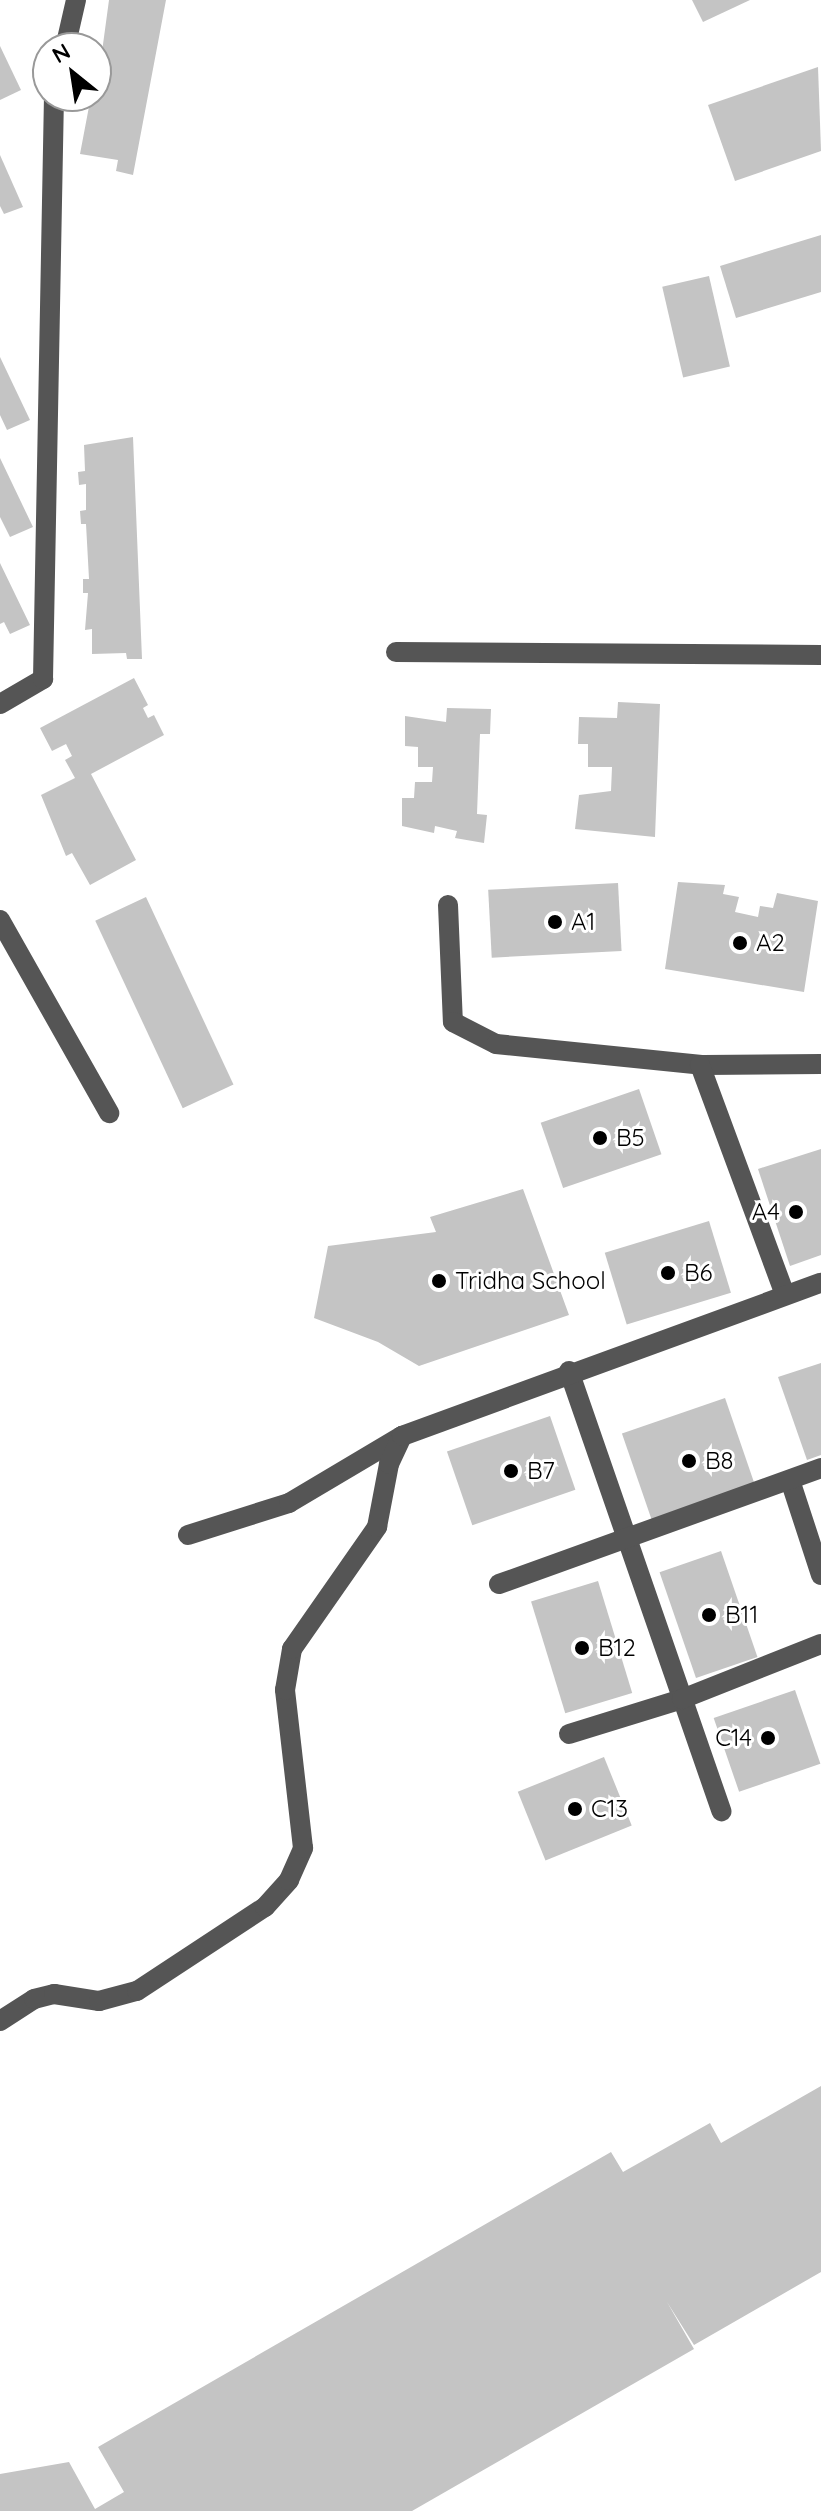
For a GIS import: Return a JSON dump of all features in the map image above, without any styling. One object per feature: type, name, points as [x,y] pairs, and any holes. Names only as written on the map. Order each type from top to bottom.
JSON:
[{"type":"street","points":[[69,32],[76,0]]},
{"type":"street","points":[[0,704],[43,679],[54,112]]},
{"type":"street","points":[[396,652],[821,655]]},
{"type":"street","points":[[448,905],[453,1022],[496,1044],[700,1065],[821,1064]]},
{"type":"street","points":[[0,920],[109,1113]]},
{"type":"street","points":[[700,1065],[785,1295]]},
{"type":"street","points":[[188,1535],[289,1503],[402,1436],[569,1371],[821,1283]]},
{"type":"street","points":[[569,1371],[721,1811]]},
{"type":"street","points":[[0,2021],[34,1999],[54,1994],[99,2001],[137,1991],[265,1907],[289,1880],[303,1848],[285,1690],[292,1649],[377,1527],[389,1464],[402,1436]]},
{"type":"street","points":[[499,1584],[821,1468]]},
{"type":"street","points":[[790,1480],[821,1575]]},
{"type":"street","points":[[569,1734],[682,1699],[821,1644]]},
{"type":"building","points":[[109,0],[166,0],[133,175],[116,171],[118,160],[80,154],[88,112],[112,112],[112,32],[105,32]]},
{"type":"building","points":[[692,0],[750,0],[703,22]]},
{"type":"building","points":[[0,46],[21,90],[0,100]]},
{"type":"building","points":[[818,67],[821,151],[735,181],[708,105]]},
{"type":"building","points":[[0,155],[23,207],[4,214],[0,206]]},
{"type":"building","points":[[821,235],[821,292],[736,318],[720,266]]},
{"type":"building","points":[[709,276],[730,367],[683,377],[662,287]]},
{"type":"building","points":[[0,357],[30,420],[7,430],[0,415]]},
{"type":"building","points":[[133,437],[142,659],[127,659],[126,653],[92,654],[92,629],[85,630],[88,593],[83,593],[83,579],[89,579],[86,524],[81,524],[80,511],[86,510],[86,484],[79,485],[78,472],[85,471],[84,445]]},
{"type":"building","points":[[0,458],[33,527],[10,537],[0,517]]},
{"type":"building","points":[[0,563],[30,625],[10,634],[4,622],[0,624]]},
{"type":"building","points":[[134,678],[148,705],[143,708],[148,718],[154,715],[164,735],[91,774],[136,860],[90,885],[72,853],[66,856],[41,795],[75,778],[65,760],[72,756],[66,744],[52,751],[40,728]]},
{"type":"building","points":[[618,702],[660,704],[655,837],[575,829],[579,795],[611,791],[612,767],[588,767],[588,744],[578,744],[579,717],[617,718]]},
{"type":"building","points":[[447,708],[491,709],[490,734],[480,734],[477,814],[487,815],[484,843],[455,838],[457,831],[435,826],[434,833],[402,826],[402,798],[414,798],[415,782],[432,782],[433,767],[418,767],[418,747],[405,746],[405,716],[446,722]]},
{"type":"building","name":"A2","points":[[678,882],[725,885],[723,894],[739,897],[735,912],[758,917],[760,906],[773,908],[777,893],[818,901],[804,992],[665,969]]},
{"type":"building","name":"A1","points":[[618,883],[622,951],[492,958],[488,890]]},
{"type":"building","points":[[146,897],[233,1085],[183,1108],[95,921]]},
{"type":"building","name":"B5","points":[[639,1089],[661,1154],[563,1188],[541,1123]]},
{"type":"building","name":"A4","points":[[821,1149],[821,1255],[790,1266],[758,1169]]},
{"type":"building","name":"Tridha School","points":[[523,1189],[569,1315],[419,1366],[378,1342],[314,1318],[328,1246],[436,1232],[430,1217]]},
{"type":"building","name":"B6","points":[[709,1221],[731,1293],[627,1325],[605,1253]]},
{"type":"building","points":[[821,1363],[821,1455],[807,1460],[778,1377]]},
{"type":"building","name":"B8","points":[[725,1398],[756,1487],[653,1522],[622,1433]]},
{"type":"building","name":"B7","points":[[550,1416],[575,1490],[472,1525],[447,1451]]},
{"type":"building","name":"B11","points":[[721,1551],[757,1657],[696,1678],[660,1572]]},
{"type":"building","name":"B12","points":[[598,1581],[632,1693],[565,1713],[531,1601]]},
{"type":"building","name":"C14","points":[[795,1690],[820,1764],[739,1792],[714,1718]]},
{"type":"building","name":"C13","points":[[604,1757],[632,1826],[545,1860],[518,1792]]},
{"type":"building","points":[[821,2086],[821,2272],[694,2345],[667,2302],[694,2349],[412,2511],[0,2511],[0,2474],[69,2462],[95,2509],[124,2492],[98,2447],[611,2152],[623,2172],[710,2123],[721,2143]]},
{"type":"place","name":"A1","points":[[555,922]]},
{"type":"place","name":"A2","points":[[740,943]]},
{"type":"place","name":"B5","points":[[600,1138]]},
{"type":"place","name":"A4","points":[[796,1212]]},
{"type":"place","name":"B6","points":[[668,1273]]},
{"type":"place","name":"Tridha School","points":[[439,1281]]},
{"type":"place","name":"B8","points":[[689,1461]]},
{"type":"place","name":"B7","points":[[511,1471]]},
{"type":"place","name":"B11","points":[[709,1615]]},
{"type":"place","name":"B12","points":[[582,1648]]},
{"type":"place","name":"C14","points":[[768,1738]]},
{"type":"place","name":"C13","points":[[575,1809]]}]
